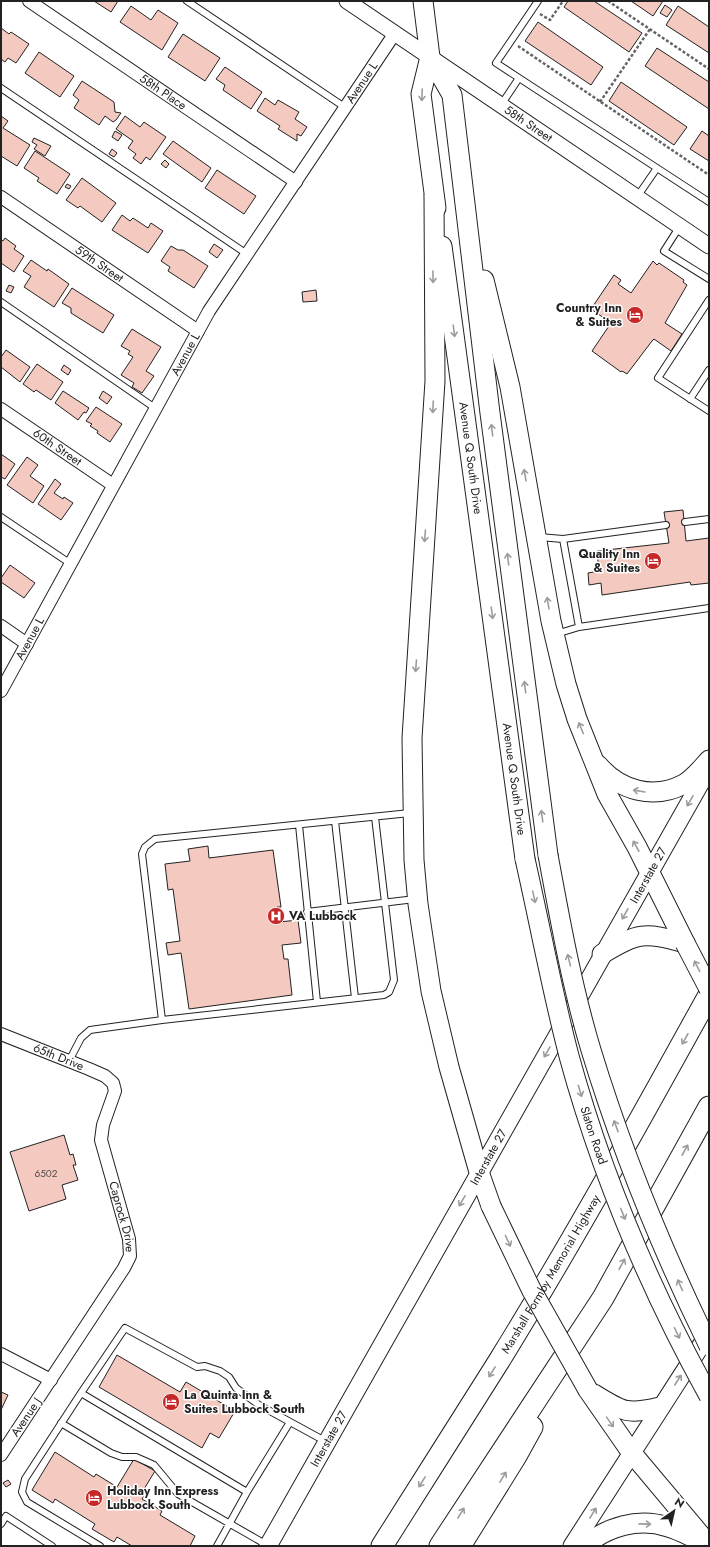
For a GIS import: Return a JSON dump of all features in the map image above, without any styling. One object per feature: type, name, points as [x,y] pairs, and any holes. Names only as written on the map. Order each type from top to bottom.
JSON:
[{"type":"highway","name":"Avenue Q South Drive","points":[[423,1],[430,57],[421,94],[434,196],[448,283],[525,859]]},
{"type":"highway","name":"Avenue Q South Drive","points":[[430,57],[452,95],[490,413],[548,855]]},
{"type":"highway","points":[[458,142],[483,276],[510,387],[554,635],[566,684],[577,719],[607,794],[650,871],[685,943],[707,996]]},
{"type":"highway","points":[[434,196],[435,381],[412,738],[412,813],[418,898],[431,991],[449,1066],[479,1172],[491,1206],[531,1289],[588,1390],[631,1452],[709,1545]]},
{"type":"highway","points":[[594,761],[604,773],[622,785],[634,790],[658,792],[671,789],[685,783],[696,776],[709,760]]},
{"type":"highway","name":"Slaton Road","points":[[548,855],[560,921],[591,1049],[614,1120],[643,1200],[680,1287],[709,1346]]},
{"type":"highway","name":"Slaton Road","points":[[525,859],[569,1056],[592,1130],[622,1212],[660,1299],[709,1396]]},
{"type":"highway","points":[[602,954],[628,939],[644,935],[663,937],[685,943]]},
{"type":"highway","name":"Marshall Formby Memorial Highway","points":[[382,1546],[499,1360],[646,1111],[707,996],[709,984]]},
{"type":"highway","points":[[460,1546],[516,1456],[709,1107]]},
{"type":"highway","points":[[440,1546],[603,1298]]},
{"type":"highway","points":[[588,1390],[619,1410],[639,1412],[660,1407]]},
{"type":"highway","points":[[584,1546],[596,1536],[611,1528],[630,1524],[648,1523],[668,1527],[709,1545]]},
{"type":"main road","name":"Interstate 27","points":[[268,1546],[602,954],[709,768]]},
{"type":"main road","points":[[572,1546],[631,1452],[709,1333]]},
{"type":"street","name":"58th Place","points":[[29,1],[296,182]]},
{"type":"street","name":"58th Street","points":[[347,1],[709,246]]},
{"type":"street","name":"Avenue L","points":[[1,691],[198,331],[247,254],[395,33]]},
{"type":"street","name":"59th Street","points":[[1,197],[198,331]]},
{"type":"street","name":"60th Street","points":[[1,409],[113,485]]},
{"type":"street","points":[[1,626],[27,644]]},
{"type":"street","name":"65th Drive","points":[[1,1034],[105,1076],[113,1084]]},
{"type":"street","name":"Caprock Drive","points":[[51,1380],[124,1268],[130,1256],[130,1239],[101,1140],[103,1125],[115,1091],[113,1084]]},
{"type":"street","points":[[1,1354],[51,1380]]},
{"type":"street","name":"Avenue J","points":[[1,1455],[51,1380]]},
{"type":"lane","points":[[187,1],[346,108]]},
{"type":"lane","points":[[538,1],[496,63],[709,202]]},
{"type":"lane","points":[[501,105],[519,78]]},
{"type":"lane","points":[[1,88],[247,254]]},
{"type":"lane","points":[[637,197],[657,168]]},
{"type":"lane","points":[[680,226],[664,250],[709,279]]},
{"type":"lane","points":[[709,300],[658,378],[709,411]]},
{"type":"lane","points":[[1,302],[155,408]]},
{"type":"lane","points":[[690,399],[709,370]]},
{"type":"lane","points":[[1,517],[71,564]]},
{"type":"lane","points":[[685,522],[709,519]]},
{"type":"lane","points":[[536,536],[563,539],[666,525]]},
{"type":"lane","points":[[563,539],[579,627]]},
{"type":"lane","points":[[554,635],[579,627],[709,608]]},
{"type":"lane","points":[[162,1020],[142,854],[145,847],[155,839],[412,813]]},
{"type":"lane","points":[[69,1061],[81,1038],[90,1030],[162,1020],[384,995],[389,992],[394,980],[375,817]]},
{"type":"lane","points":[[335,821],[355,998]]},
{"type":"lane","points":[[299,825],[317,1002]]},
{"type":"lane","points":[[307,912],[418,898]]},
{"type":"lane","points":[[100,1546],[27,1502],[22,1492],[25,1479],[80,1393],[125,1328],[197,1367],[205,1366],[220,1371],[229,1377],[236,1388],[253,1401],[326,1442]]},
{"type":"lane","points":[[80,1393],[248,1492]]},
{"type":"lane","points":[[217,1546],[290,1422]]},
{"type":"lane","points":[[61,1423],[111,1453],[122,1457],[136,1457],[154,1465],[178,1494],[268,1546]]},
{"type":"lane","points":[[1,1524],[6,1516],[52,1546]]},
{"type":"path","points":[[536,20],[540,14],[550,20],[563,1]]},
{"type":"path","points":[[608,1],[709,69]]},
{"type":"path","points":[[614,5],[617,1]]},
{"type":"path","points":[[600,102],[650,29]]},
{"type":"path","points":[[522,40],[518,47],[709,175]]},
{"type":"building","points":[[94,1],[118,1],[111,12]]},
{"type":"building","points":[[568,1],[594,1],[642,33],[629,52],[564,7]]},
{"type":"building","points":[[631,1],[663,1],[653,16]]},
{"type":"building","points":[[665,5],[672,10],[667,17],[660,13]]},
{"type":"building","points":[[131,6],[151,20],[158,10],[178,23],[162,50],[120,22]]},
{"type":"building","points":[[678,6],[709,27],[709,53],[666,25]]},
{"type":"building","points":[[538,22],[603,67],[591,85],[525,41]]},
{"type":"building","points":[[1,28],[9,34],[11,32],[29,44],[16,63],[8,58],[5,62],[1,59]]},
{"type":"building","points":[[183,34],[220,58],[205,81],[168,57]]},
{"type":"building","points":[[657,48],[709,82],[709,109],[645,66]]},
{"type":"building","points":[[39,52],[74,76],[60,97],[25,73]]},
{"type":"building","points":[[225,67],[262,92],[251,109],[223,90],[225,85],[216,79]]},
{"type":"building","points":[[82,81],[114,102],[115,112],[121,113],[116,120],[113,122],[105,116],[99,125],[74,108],[79,100],[73,95]]},
{"type":"building","points":[[621,82],[687,127],[674,145],[609,101]]},
{"type":"building","points":[[265,98],[275,105],[278,100],[299,112],[295,119],[307,127],[301,136],[297,134],[297,141],[278,129],[280,126],[257,111]]},
{"type":"building","points":[[1,116],[8,121],[3,128],[30,145],[17,166],[1,156]]},
{"type":"building","points":[[125,116],[140,127],[144,122],[166,137],[150,160],[146,157],[141,164],[133,158],[136,154],[128,148],[133,141],[116,129]]},
{"type":"building","points":[[115,131],[122,135],[118,141],[112,137]]},
{"type":"building","points":[[702,131],[709,136],[709,161],[690,149]]},
{"type":"building","points":[[34,138],[51,146],[45,156],[34,149],[37,145],[32,142]]},
{"type":"building","points":[[173,141],[211,168],[202,182],[163,154]]},
{"type":"building","points":[[112,149],[117,153],[114,157],[109,154]]},
{"type":"building","points":[[35,151],[70,174],[57,194],[37,181],[39,178],[24,168]]},
{"type":"building","points":[[165,160],[169,164],[166,168],[161,164]]},
{"type":"building","points":[[217,170],[256,196],[244,214],[205,188]]},
{"type":"building","points":[[82,178],[116,203],[102,222],[80,206],[78,208],[66,200]]},
{"type":"building","points":[[67,184],[71,186],[69,189],[65,187]]},
{"type":"building","points":[[122,215],[130,221],[133,218],[148,228],[151,223],[163,231],[148,253],[112,230]]},
{"type":"building","points":[[5,238],[16,246],[14,249],[24,256],[14,272],[1,263],[1,240],[3,241]]},
{"type":"building","points":[[214,244],[223,250],[217,258],[209,252]]},
{"type":"building","points":[[171,246],[178,250],[183,250],[208,266],[194,288],[168,271],[170,267],[161,261]]},
{"type":"building","points":[[31,260],[47,271],[48,269],[69,284],[54,307],[24,287],[31,276],[23,271]]},
{"type":"building","name":"Country Inn & Suites","points":[[653,261],[657,265],[659,263],[684,280],[683,282],[687,285],[665,323],[682,334],[671,351],[654,339],[627,374],[622,371],[621,372],[592,351],[611,323],[591,309],[614,275],[621,280],[618,284],[631,293]]},
{"type":"building","points":[[9,285],[14,287],[11,293],[6,291]]},
{"type":"building","points":[[72,288],[114,315],[103,333],[71,313],[71,308],[62,303]]},
{"type":"building","points":[[316,290],[317,301],[303,302],[302,292]]},
{"type":"building","points":[[132,329],[161,347],[146,371],[154,376],[142,393],[132,387],[134,383],[121,375],[133,357],[128,354],[130,351],[121,346]]},
{"type":"building","points":[[6,350],[30,367],[20,382],[1,367],[1,357]]},
{"type":"building","points":[[37,364],[63,382],[51,400],[36,390],[34,392],[23,384]]},
{"type":"building","points":[[64,365],[71,370],[68,375],[61,370]]},
{"type":"building","points":[[63,391],[89,408],[78,420],[55,403]]},
{"type":"building","points":[[103,391],[112,397],[107,404],[99,398]]},
{"type":"building","points":[[96,407],[122,424],[110,442],[97,433],[98,431],[90,426],[92,424],[86,421]]},
{"type":"building","points":[[1,454],[15,464],[5,479],[1,477]]},
{"type":"building","points":[[27,457],[38,465],[30,476],[44,486],[33,503],[7,485]]},
{"type":"building","points":[[55,479],[61,484],[54,493],[73,503],[61,520],[38,504]]},
{"type":"building","name":"Quality Inn & Suites","points":[[683,510],[686,541],[709,538],[709,583],[691,585],[690,582],[602,595],[601,583],[589,585],[588,573],[599,571],[597,551],[669,543],[664,512]]},
{"type":"building","points":[[10,565],[35,583],[24,598],[1,582],[1,578]]},
{"type":"building","points":[[208,846],[209,858],[273,850],[281,907],[277,907],[279,922],[298,920],[301,943],[282,945],[284,959],[288,959],[292,995],[189,1009],[181,953],[168,955],[166,943],[180,941],[173,889],[168,890],[165,864],[190,861],[188,849]]},
{"type":"building","points":[[64,1135],[70,1155],[73,1154],[76,1165],[73,1165],[78,1180],[62,1185],[66,1199],[29,1211],[10,1152]]},
{"type":"building","name":"La Quinta Inn & Suites Lubbock South","points":[[117,1355],[180,1392],[186,1382],[235,1411],[219,1438],[210,1433],[202,1448],[99,1387]]},
{"type":"building","points":[[1,1392],[8,1395],[1,1410]]},
{"type":"building","name":"Holiday Inn Express Lubbock South","points":[[55,1452],[94,1477],[96,1474],[117,1487],[134,1459],[155,1471],[141,1494],[144,1496],[142,1499],[162,1511],[160,1515],[195,1536],[190,1546],[132,1546],[117,1537],[114,1542],[92,1529],[95,1524],[55,1499],[53,1503],[32,1490]]},
{"type":"building","points":[[8,1480],[11,1484],[6,1487],[3,1483]]},
{"type":"place","name":"Country Inn & Suites","points":[[635,315]]},
{"type":"place","name":"Quality Inn & Suites","points":[[653,561]]},
{"type":"place","name":"VA Lubbock","points":[[276,916]]},
{"type":"place","name":"La Quinta Inn & Suites Lubbock South","points":[[171,1402]]},
{"type":"place","name":"Holiday Inn Express Lubbock South","points":[[94,1498]]}]
